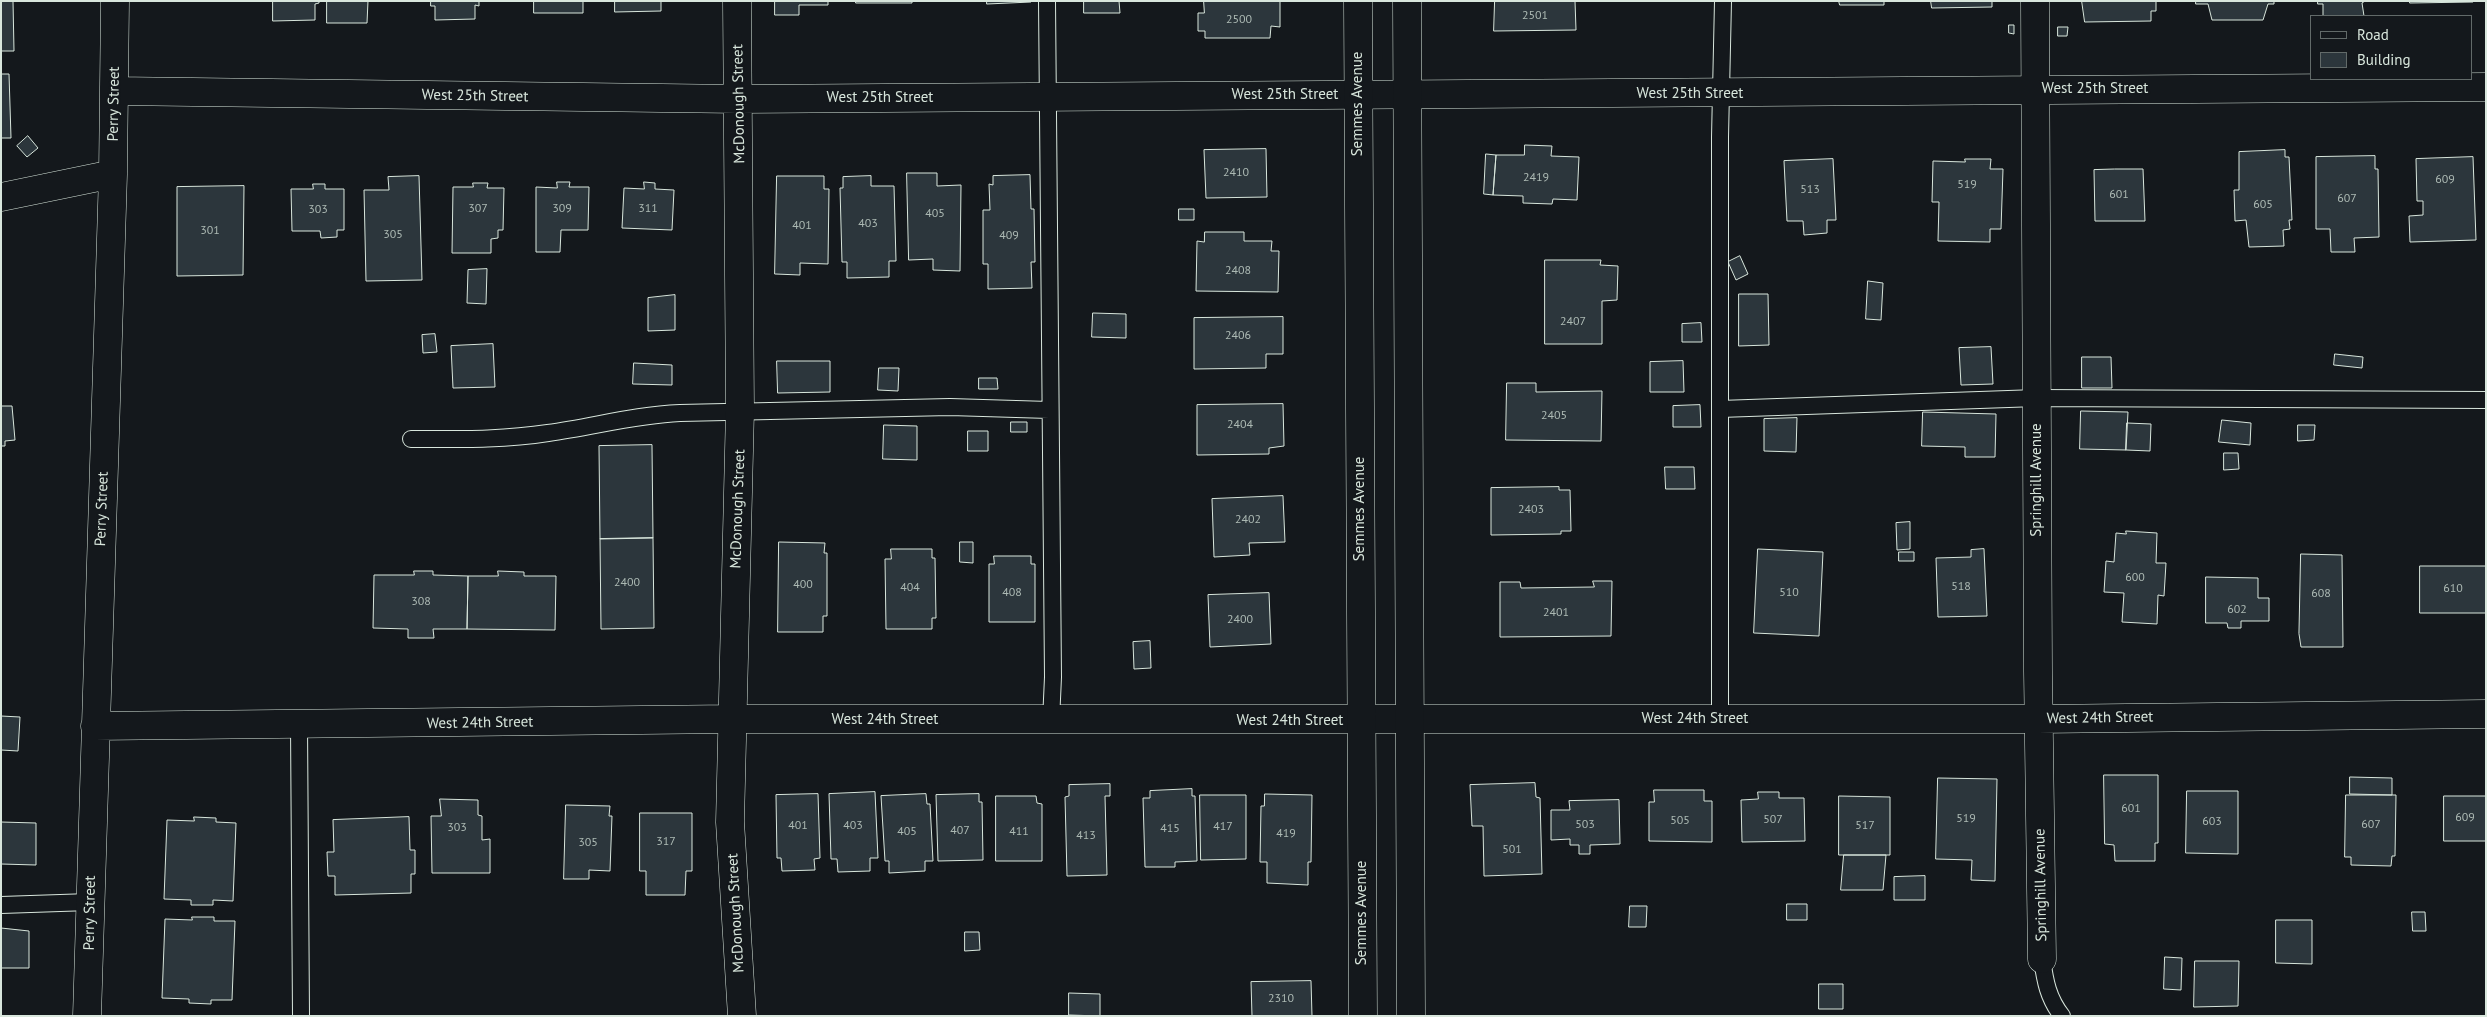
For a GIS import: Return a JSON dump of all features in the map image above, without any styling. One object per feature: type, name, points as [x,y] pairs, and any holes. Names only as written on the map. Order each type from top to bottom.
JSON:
[{"type":"street","name":"Perry Street","points":[[88,1016],[94,726],[113,174],[115,1]]},
{"type":"street","name":"McDonough Street","points":[[737,1],[740,410],[730,822],[742,1016]]},
{"type":"street","name":"Semmes Avenue","points":[[1358,1],[1363,1016]]},
{"type":"street","points":[[1407,1],[1411,1016]]},
{"type":"street","name":"Springhill Avenue","points":[[2035,1],[2038,719],[2042,959]]},
{"type":"street","name":"West 25th Street","points":[[114,91],[739,99],[1721,94],[2036,89],[2486,87]]},
{"type":"street","points":[[1,197],[113,174]]},
{"type":"street","name":"West 24th Street","points":[[94,726],[732,719],[1361,721],[1410,719],[2038,719],[2486,714]]},
{"type":"lane","points":[[1047,1],[1049,410],[1053,677],[1051,721]]},
{"type":"lane","points":[[1720,719],[1721,94],[1724,58],[1723,1]]},
{"type":"lane","points":[[1720,409],[2037,398],[2486,400]]},
{"type":"lane","points":[[411,439],[486,439],[537,434],[580,428],[646,414],[740,410],[950,407],[1049,410]]},
{"type":"lane","points":[[299,725],[301,1016]]},
{"type":"lane","points":[[1,905],[90,902]]},
{"type":"lane","points":[[2042,959],[2046,987],[2053,1004],[2062,1016]]},
{"type":"building","points":[[1,1],[13,1],[14,51],[1,51]]},
{"type":"building","points":[[273,1],[319,1],[319,3],[315,4],[315,20],[273,21]]},
{"type":"building","points":[[327,1],[368,1],[367,23],[327,23]]},
{"type":"building","points":[[431,1],[479,1],[479,6],[475,5],[475,19],[435,20],[435,6],[431,6]]},
{"type":"building","points":[[534,1],[583,1],[583,13],[534,13]]},
{"type":"building","points":[[615,1],[661,1],[661,11],[615,12]]},
{"type":"building","points":[[775,1],[828,1],[828,5],[799,5],[799,15],[775,15]]},
{"type":"building","points":[[856,1],[912,1],[912,3],[856,3]]},
{"type":"building","points":[[987,1],[1031,1],[1031,2],[987,4]]},
{"type":"building","points":[[1084,1],[1119,1],[1120,13],[1084,13]]},
{"type":"building","points":[[1204,1],[1280,1],[1280,27],[1271,26],[1270,38],[1205,38],[1205,31],[1198,31],[1198,13],[1204,13]]},
{"type":"building","points":[[1495,1],[1575,1],[1576,30],[1494,31]]},
{"type":"building","points":[[1839,1],[1884,1],[1884,5],[1840,5]]},
{"type":"building","points":[[1931,1],[1992,1],[1992,7],[1932,8]]},
{"type":"building","points":[[2082,1],[2156,1],[2156,11],[2151,11],[2151,21],[2085,22]]},
{"type":"building","points":[[2196,1],[2274,1],[2274,4],[2268,4],[2263,20],[2212,20],[2208,4],[2196,4]]},
{"type":"building","points":[[2318,1],[2365,1],[2362,3],[2364,15],[2323,15],[2323,4],[2318,4]]},
{"type":"building","points":[[2410,1],[2473,1],[2473,2],[2410,3]]},
{"type":"building","points":[[2009,25],[2014,25],[2014,34],[2009,33]]},
{"type":"building","points":[[2058,27],[2068,27],[2067,36],[2058,36]]},
{"type":"building","points":[[1,74],[9,74],[11,138],[1,138]]},
{"type":"building","points":[[28,136],[38,148],[27,157],[17,146]]},
{"type":"building","points":[[1525,145],[1552,146],[1551,156],[1579,157],[1577,200],[1553,199],[1552,204],[1523,203],[1523,196],[1493,195],[1496,155],[1524,155]]},
{"type":"building","points":[[1266,149],[1267,197],[1206,198],[1204,150]]},
{"type":"building","points":[[2285,150],[2285,157],[2289,157],[2292,220],[2289,220],[2290,229],[2283,230],[2284,246],[2249,247],[2246,220],[2235,221],[2234,190],[2239,190],[2239,152]]},
{"type":"building","points":[[1486,154],[1496,155],[1493,195],[1484,194]]},
{"type":"building","points":[[2375,156],[2375,169],[2378,169],[2379,237],[2354,238],[2355,252],[2331,252],[2330,229],[2316,229],[2316,157]]},
{"type":"building","points":[[2473,157],[2476,240],[2410,242],[2409,216],[2423,215],[2423,201],[2417,201],[2416,159]]},
{"type":"building","points":[[1833,159],[1836,220],[1827,220],[1827,233],[1804,235],[1803,221],[1787,221],[1784,161]]},
{"type":"building","points":[[1965,159],[1991,159],[1990,169],[2003,169],[2001,229],[1990,229],[1990,242],[1938,241],[1939,202],[1932,202],[1933,161],[1965,162]]},
{"type":"building","points":[[2143,169],[2145,221],[2095,221],[2094,170]]},
{"type":"building","points":[[907,173],[937,173],[937,186],[961,185],[960,271],[933,270],[933,259],[909,260]]},
{"type":"building","points":[[1030,175],[1031,209],[1034,209],[1035,262],[1031,262],[1032,288],[988,289],[988,264],[983,264],[983,210],[990,210],[989,184],[993,185],[993,176]]},
{"type":"building","points":[[419,176],[422,280],[366,281],[364,190],[389,190],[388,177]]},
{"type":"building","points":[[777,176],[824,176],[824,189],[829,189],[828,264],[800,263],[800,275],[775,274]]},
{"type":"building","points":[[871,176],[871,186],[894,186],[896,261],[889,261],[889,277],[847,278],[847,262],[842,262],[840,188],[843,188],[843,177]]},
{"type":"building","points":[[557,182],[570,182],[569,187],[589,187],[588,230],[561,230],[560,252],[536,252],[536,187],[557,188]]},
{"type":"building","points":[[644,182],[655,183],[655,189],[674,190],[672,230],[622,228],[624,188],[644,189]]},
{"type":"building","points":[[473,183],[488,183],[487,188],[504,188],[503,230],[498,230],[498,238],[491,239],[491,253],[452,253],[453,187],[473,187]]},
{"type":"building","points":[[313,184],[325,184],[325,189],[344,189],[344,230],[337,230],[337,237],[321,238],[320,231],[292,231],[291,189],[313,189]]},
{"type":"building","points":[[244,186],[243,275],[177,276],[177,187]]},
{"type":"building","points":[[1179,209],[1194,209],[1194,220],[1179,220]]},
{"type":"building","points":[[1205,232],[1244,232],[1244,241],[1272,241],[1271,251],[1279,251],[1278,292],[1196,291],[1197,241],[1204,242]]},
{"type":"building","points":[[1740,256],[1748,274],[1736,280],[1728,262]]},
{"type":"building","points":[[1545,260],[1601,260],[1600,265],[1618,266],[1617,300],[1602,301],[1602,344],[1545,344]]},
{"type":"building","points":[[487,269],[486,304],[467,303],[468,270]]},
{"type":"building","points":[[1868,281],[1883,283],[1881,320],[1866,319]]},
{"type":"building","points":[[1739,294],[1768,294],[1769,345],[1739,346]]},
{"type":"building","points":[[675,295],[675,330],[648,331],[648,298]]},
{"type":"building","points":[[1093,313],[1126,314],[1126,338],[1092,337]]},
{"type":"building","points":[[1283,317],[1283,354],[1266,354],[1266,368],[1194,369],[1194,318]]},
{"type":"building","points":[[1701,323],[1702,342],[1682,342],[1682,324]]},
{"type":"building","points":[[435,334],[437,352],[423,353],[422,335]]},
{"type":"building","points":[[493,344],[495,387],[453,388],[451,346]]},
{"type":"building","points":[[1991,347],[1993,384],[1961,385],[1959,348]]},
{"type":"building","points":[[2335,354],[2363,357],[2362,368],[2334,365]]},
{"type":"building","points":[[2082,357],[2111,357],[2112,388],[2082,388]]},
{"type":"building","points":[[777,361],[830,361],[830,392],[778,393]]},
{"type":"building","points":[[1683,361],[1684,392],[1650,392],[1650,362]]},
{"type":"building","points":[[634,363],[672,365],[672,385],[633,384]]},
{"type":"building","points":[[879,368],[899,368],[898,391],[878,390]]},
{"type":"building","points":[[979,378],[997,378],[998,389],[979,389]]},
{"type":"building","points":[[1507,383],[1536,383],[1536,392],[1602,391],[1601,441],[1506,440]]},
{"type":"building","points":[[1283,404],[1284,446],[1269,448],[1269,454],[1197,455],[1197,405]]},
{"type":"building","points":[[1700,405],[1701,427],[1673,427],[1673,406]]},
{"type":"building","points":[[1,406],[12,406],[15,440],[5,441],[5,446],[1,446]]},
{"type":"building","points":[[2081,411],[2128,412],[2126,450],[2080,449]]},
{"type":"building","points":[[1923,412],[1996,414],[1995,457],[1965,457],[1965,447],[1922,446]]},
{"type":"building","points":[[1797,418],[1796,452],[1764,451],[1764,419]]},
{"type":"building","points":[[2222,420],[2251,423],[2250,445],[2219,442]]},
{"type":"building","points":[[1011,422],[1027,422],[1027,432],[1011,432]]},
{"type":"building","points":[[2127,423],[2151,424],[2150,451],[2126,450]]},
{"type":"building","points":[[884,425],[917,426],[917,460],[883,459]]},
{"type":"building","points":[[2298,425],[2315,425],[2314,440],[2298,441]]},
{"type":"building","points":[[968,431],[988,431],[988,451],[968,451]]},
{"type":"building","points":[[652,445],[653,538],[600,539],[599,446]]},
{"type":"building","points":[[2224,453],[2238,453],[2239,469],[2224,470]]},
{"type":"building","points":[[1665,467],[1694,467],[1695,489],[1666,489]]},
{"type":"building","points":[[1559,487],[1559,490],[1570,490],[1571,531],[1561,531],[1561,534],[1491,535],[1491,488]]},
{"type":"building","points":[[1283,496],[1285,542],[1249,543],[1250,555],[1214,557],[1212,499]]},
{"type":"building","points":[[1910,522],[1910,549],[1897,550],[1896,523]]},
{"type":"building","points":[[2126,531],[2157,533],[2156,563],[2166,563],[2164,596],[2158,595],[2157,624],[2122,622],[2124,593],[2104,592],[2106,561],[2114,562],[2116,533],[2126,534]]},
{"type":"building","points":[[653,538],[654,628],[601,629],[600,539]]},
{"type":"building","points":[[779,542],[825,543],[824,553],[827,553],[827,616],[823,616],[823,632],[778,632]]},
{"type":"building","points":[[960,542],[973,542],[973,563],[960,562]]},
{"type":"building","points":[[891,549],[932,549],[932,558],[935,558],[936,618],[932,618],[932,629],[886,629],[885,559],[891,559]]},
{"type":"building","points":[[1758,549],[1823,552],[1819,636],[1754,633]]},
{"type":"building","points":[[1984,549],[1987,616],[1938,617],[1936,558],[1971,557],[1971,550]]},
{"type":"building","points":[[1899,552],[1914,552],[1914,561],[1899,561]]},
{"type":"building","points":[[2301,554],[2342,555],[2343,647],[2301,647],[2299,634]]},
{"type":"building","points":[[994,556],[1031,556],[1031,564],[1035,564],[1035,622],[989,622],[989,564],[994,564]]},
{"type":"building","points":[[2420,566],[2486,566],[2486,613],[2420,613]]},
{"type":"building","points":[[414,571],[433,571],[433,575],[468,576],[467,629],[433,629],[434,638],[408,638],[408,629],[373,628],[374,575],[414,575]]},
{"type":"building","points":[[498,571],[524,572],[524,576],[556,576],[555,630],[467,629],[468,576],[498,576]]},
{"type":"building","points":[[2206,577],[2258,578],[2258,598],[2269,598],[2269,621],[2241,621],[2241,628],[2228,628],[2227,623],[2206,623]]},
{"type":"building","points":[[1593,581],[1612,581],[1611,636],[1500,637],[1500,582],[1520,582],[1521,588],[1594,587]]},
{"type":"building","points":[[1269,593],[1271,644],[1210,647],[1208,595]]},
{"type":"building","points":[[1150,641],[1151,668],[1134,669],[1133,642]]},
{"type":"building","points":[[1,716],[20,717],[18,751],[1,750]]},
{"type":"building","points":[[2104,775],[2158,775],[2158,843],[2155,843],[2155,861],[2115,861],[2114,845],[2105,844]]},
{"type":"building","points":[[2350,777],[2392,778],[2392,795],[2350,794]]},
{"type":"building","points":[[1938,778],[1997,779],[1995,881],[1971,880],[1972,860],[1936,859]]},
{"type":"building","points":[[1535,783],[1536,797],[1540,798],[1542,874],[1484,876],[1483,826],[1472,826],[1470,785]]},
{"type":"building","points":[[1110,784],[1110,796],[1105,796],[1107,875],[1067,876],[1065,797],[1069,796],[1069,785]]},
{"type":"building","points":[[1192,789],[1192,796],[1195,796],[1197,861],[1175,862],[1175,867],[1145,867],[1143,798],[1150,798],[1150,791]]},
{"type":"building","points":[[1654,790],[1704,790],[1704,801],[1712,801],[1712,842],[1649,841],[1649,802],[1654,802]]},
{"type":"building","points":[[2187,791],[2238,791],[2238,854],[2186,853]]},
{"type":"building","points":[[875,792],[878,858],[870,858],[870,871],[838,872],[837,859],[831,859],[829,794]]},
{"type":"building","points":[[1758,792],[1779,792],[1779,798],[1804,798],[1805,841],[1742,842],[1741,800],[1758,799]]},
{"type":"building","points":[[818,794],[820,858],[814,859],[815,870],[782,871],[781,858],[777,858],[776,795]]},
{"type":"building","points":[[926,794],[927,804],[930,804],[933,861],[925,861],[925,871],[889,873],[889,861],[885,861],[881,796]]},
{"type":"building","points":[[979,794],[979,802],[982,802],[983,860],[938,861],[936,795]]},
{"type":"building","points":[[1265,794],[1312,795],[1311,862],[1308,862],[1308,885],[1267,883],[1267,862],[1260,862],[1261,806],[1264,806]]},
{"type":"building","points":[[1200,795],[1246,795],[1246,859],[1201,860]]},
{"type":"building","points":[[2346,795],[2396,795],[2395,856],[2392,856],[2391,866],[2351,865],[2351,857],[2345,857]]},
{"type":"building","points":[[996,796],[1036,796],[1037,803],[1042,804],[1042,861],[996,861]]},
{"type":"building","points":[[1839,796],[1890,797],[1890,855],[1839,855]]},
{"type":"building","points":[[2444,796],[2486,796],[2486,841],[2444,841]]},
{"type":"building","points":[[440,799],[478,800],[478,815],[482,816],[482,840],[490,839],[490,873],[432,873],[431,816],[441,816]]},
{"type":"building","points":[[1619,800],[1620,844],[1590,845],[1590,854],[1579,854],[1579,845],[1570,845],[1570,839],[1551,840],[1551,810],[1570,810],[1569,801]]},
{"type":"building","points":[[566,805],[610,806],[609,816],[612,816],[610,871],[589,870],[589,879],[564,879]]},
{"type":"building","points":[[640,813],[692,813],[692,871],[686,871],[685,895],[646,895],[646,871],[640,871]]},
{"type":"building","points":[[194,817],[216,818],[216,822],[236,823],[233,901],[213,900],[213,905],[191,905],[191,900],[164,899],[167,820],[194,821]]},
{"type":"building","points":[[409,817],[410,850],[415,850],[415,874],[411,874],[411,893],[335,895],[335,876],[328,876],[327,852],[334,852],[333,820]]},
{"type":"building","points":[[1,822],[36,823],[36,865],[1,864]]},
{"type":"building","points":[[1844,855],[1886,855],[1883,890],[1841,890]]},
{"type":"building","points":[[1925,876],[1925,900],[1894,900],[1894,877]]},
{"type":"building","points":[[1787,904],[1807,904],[1807,920],[1787,920]]},
{"type":"building","points":[[1630,906],[1647,906],[1646,927],[1629,927]]},
{"type":"building","points":[[2412,912],[2425,912],[2426,931],[2413,931]]},
{"type":"building","points":[[192,917],[214,917],[214,921],[235,921],[232,1000],[211,1000],[211,1004],[189,1003],[189,999],[162,998],[165,919],[192,920]]},
{"type":"building","points":[[2276,920],[2312,920],[2312,964],[2276,963]]},
{"type":"building","points":[[1,928],[29,931],[29,968],[1,968]]},
{"type":"building","points":[[965,932],[979,932],[980,950],[965,951]]},
{"type":"building","points":[[2165,957],[2182,958],[2181,990],[2164,989]]},
{"type":"building","points":[[2195,961],[2239,961],[2238,1006],[2194,1007]]},
{"type":"building","points":[[1311,981],[1312,1016],[1252,1016],[1251,982]]},
{"type":"building","points":[[1819,984],[1843,984],[1843,1009],[1819,1009]]},
{"type":"building","points":[[1069,993],[1100,994],[1100,1016],[1069,1015]]}]
